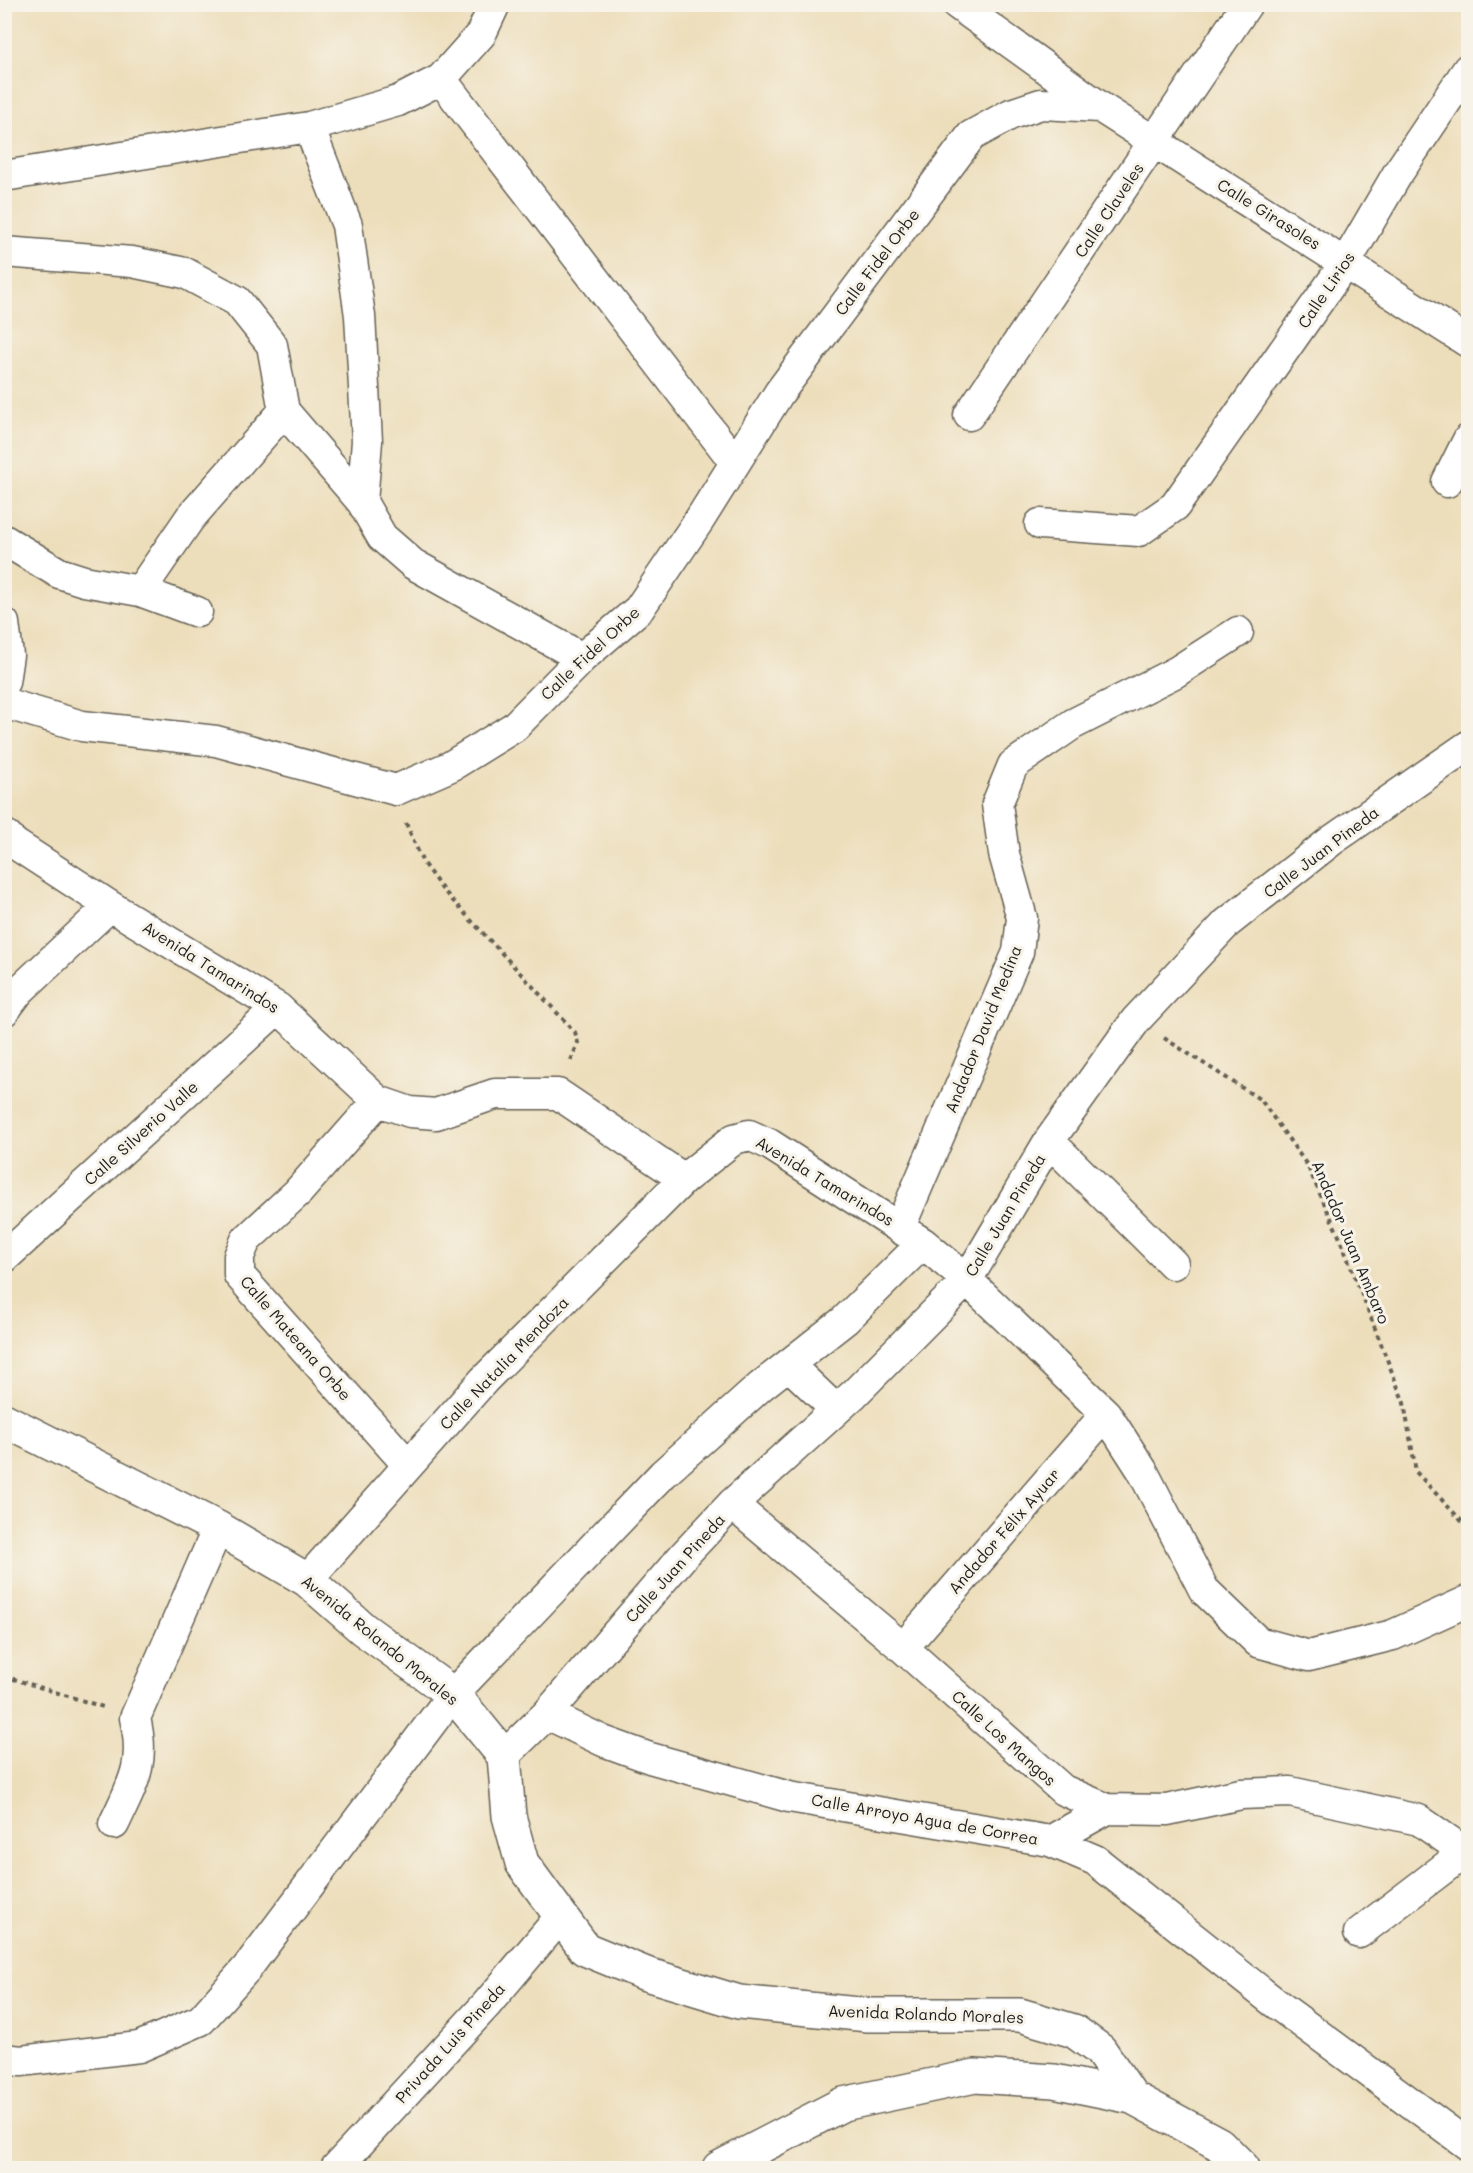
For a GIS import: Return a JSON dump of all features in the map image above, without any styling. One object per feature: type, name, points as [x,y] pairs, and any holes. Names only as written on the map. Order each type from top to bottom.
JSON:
[{"type":"street","points":[[4,176],[309,127],[398,101],[441,79],[481,34],[495,4]]},
{"type":"street","name":"Calle Claveles","points":[[969,415],[1156,142],[1247,4]]},
{"type":"street","name":"Calle Girasoles","points":[[966,7],[1100,107],[1468,342]]},
{"type":"street","name":"Calle Lirios","points":[[1040,524],[1138,531],[1175,506],[1346,262],[1398,173],[1468,69]]},
{"type":"street","points":[[441,79],[735,461]]},
{"type":"street","name":"Calle Girasoles","points":[[971,136],[1011,114],[1041,104],[1100,107]]},
{"type":"street","points":[[309,127],[347,225],[349,236],[360,316],[367,441],[362,502]]},
{"type":"street","name":"Calle Fidel Orbe","points":[[396,790],[451,766],[514,727],[582,658],[639,609],[694,528],[779,393],[971,136]]},
{"type":"street","points":[[4,252],[132,262],[184,273],[237,301],[272,345],[284,411],[362,502],[382,537],[413,564],[582,658]]},
{"type":"street","points":[[140,591],[190,518],[284,411]]},
{"type":"street","points":[[1447,482],[1468,440]]},
{"type":"street","points":[[6,544],[59,573],[84,581],[140,591],[197,612]]},
{"type":"street","points":[[4,623],[8,655],[4,682]]},
{"type":"street","name":"Andador David Medina","points":[[912,1235],[1018,952],[1023,918],[1004,854],[997,804],[1013,765],[1073,724],[1176,672],[1238,632]]},
{"type":"street","points":[[4,703],[82,726],[216,741],[396,790]]},
{"type":"street","name":"Calle Juan Pineda","points":[[504,1756],[548,1714],[684,1555],[732,1504],[836,1410],[967,1280],[1049,1141],[1136,1020],[1227,923],[1331,841],[1464,755]]},
{"type":"street","name":"Avenida Tamarindos","points":[[4,834],[15,844],[110,906],[278,1008],[378,1101],[411,1112],[436,1114],[495,1094],[558,1094]]},
{"type":"street","points":[[9,993],[110,906]]},
{"type":"street","name":"Calle Silverio Valle","points":[[4,1258],[278,1008]]},
{"type":"street","points":[[558,1094],[684,1179]]},
{"type":"street","name":"Calle Mateana Orbe","points":[[378,1101],[298,1192],[246,1240],[239,1256],[239,1275],[408,1465]]},
{"type":"street","name":"Avenida Tamarindos","points":[[684,1179],[735,1139],[748,1135],[769,1144],[912,1235],[967,1280]]},
{"type":"street","points":[[1049,1141],[1173,1264]]},
{"type":"street","name":"Calle Natalia Mendoza","points":[[307,1580],[484,1380],[684,1179]]},
{"type":"street","points":[[4,2059],[21,2061],[139,2047],[201,2020],[247,1968],[453,1694],[663,1474],[789,1365],[845,1320],[912,1235]]},
{"type":"street","points":[[967,1280],[1106,1414],[1142,1470],[1204,1590],[1258,1642],[1309,1656],[1393,1635],[1468,1601]]},
{"type":"street","points":[[789,1365],[836,1410]]},
{"type":"street","name":"Andador Félix Ayuar","points":[[903,1648],[1106,1414]]},
{"type":"street","name":"Avenida Rolando Morales","points":[[4,1420],[218,1528],[307,1580],[363,1629],[453,1694],[504,1756],[509,1816],[522,1863],[585,1948],[646,1974],[739,2002],[868,2015],[1020,2015],[1074,2031],[1100,2050],[1132,2097]]},
{"type":"street","name":"Calle Los Mangos","points":[[732,1504],[903,1648],[1063,1790],[1107,1809],[1167,1810],[1241,1794],[1290,1792],[1419,1820],[1467,1853]]},
{"type":"street","points":[[114,1824],[138,1772],[140,1737],[135,1718],[218,1528]]},
{"type":"street","name":"Calle Arroyo Agua de Correa","points":[[548,1714],[603,1741],[650,1758],[789,1797],[1050,1841],[1095,1860],[1274,2002],[1468,2145]]},
{"type":"street","points":[[1050,1841],[1107,1809]]},
{"type":"street","points":[[1359,1933],[1467,1853]]},
{"type":"street","name":"Privada Luis Pineda","points":[[336,2169],[486,2004],[561,1916]]},
{"type":"street","points":[[723,2168],[843,2104],[975,2076],[1054,2081],[1132,2097],[1219,2144],[1243,2169]]},
{"type":"path","points":[[396,790],[411,838],[423,863],[442,889],[575,1032],[578,1043],[558,1094]]},
{"type":"path","name":"Andador Juan Ambaro","points":[[1136,1020],[1261,1100],[1307,1165],[1339,1236],[1404,1403],[1416,1472],[1468,1528]]},
{"type":"path","points":[[4,1676],[135,1718]]}]
